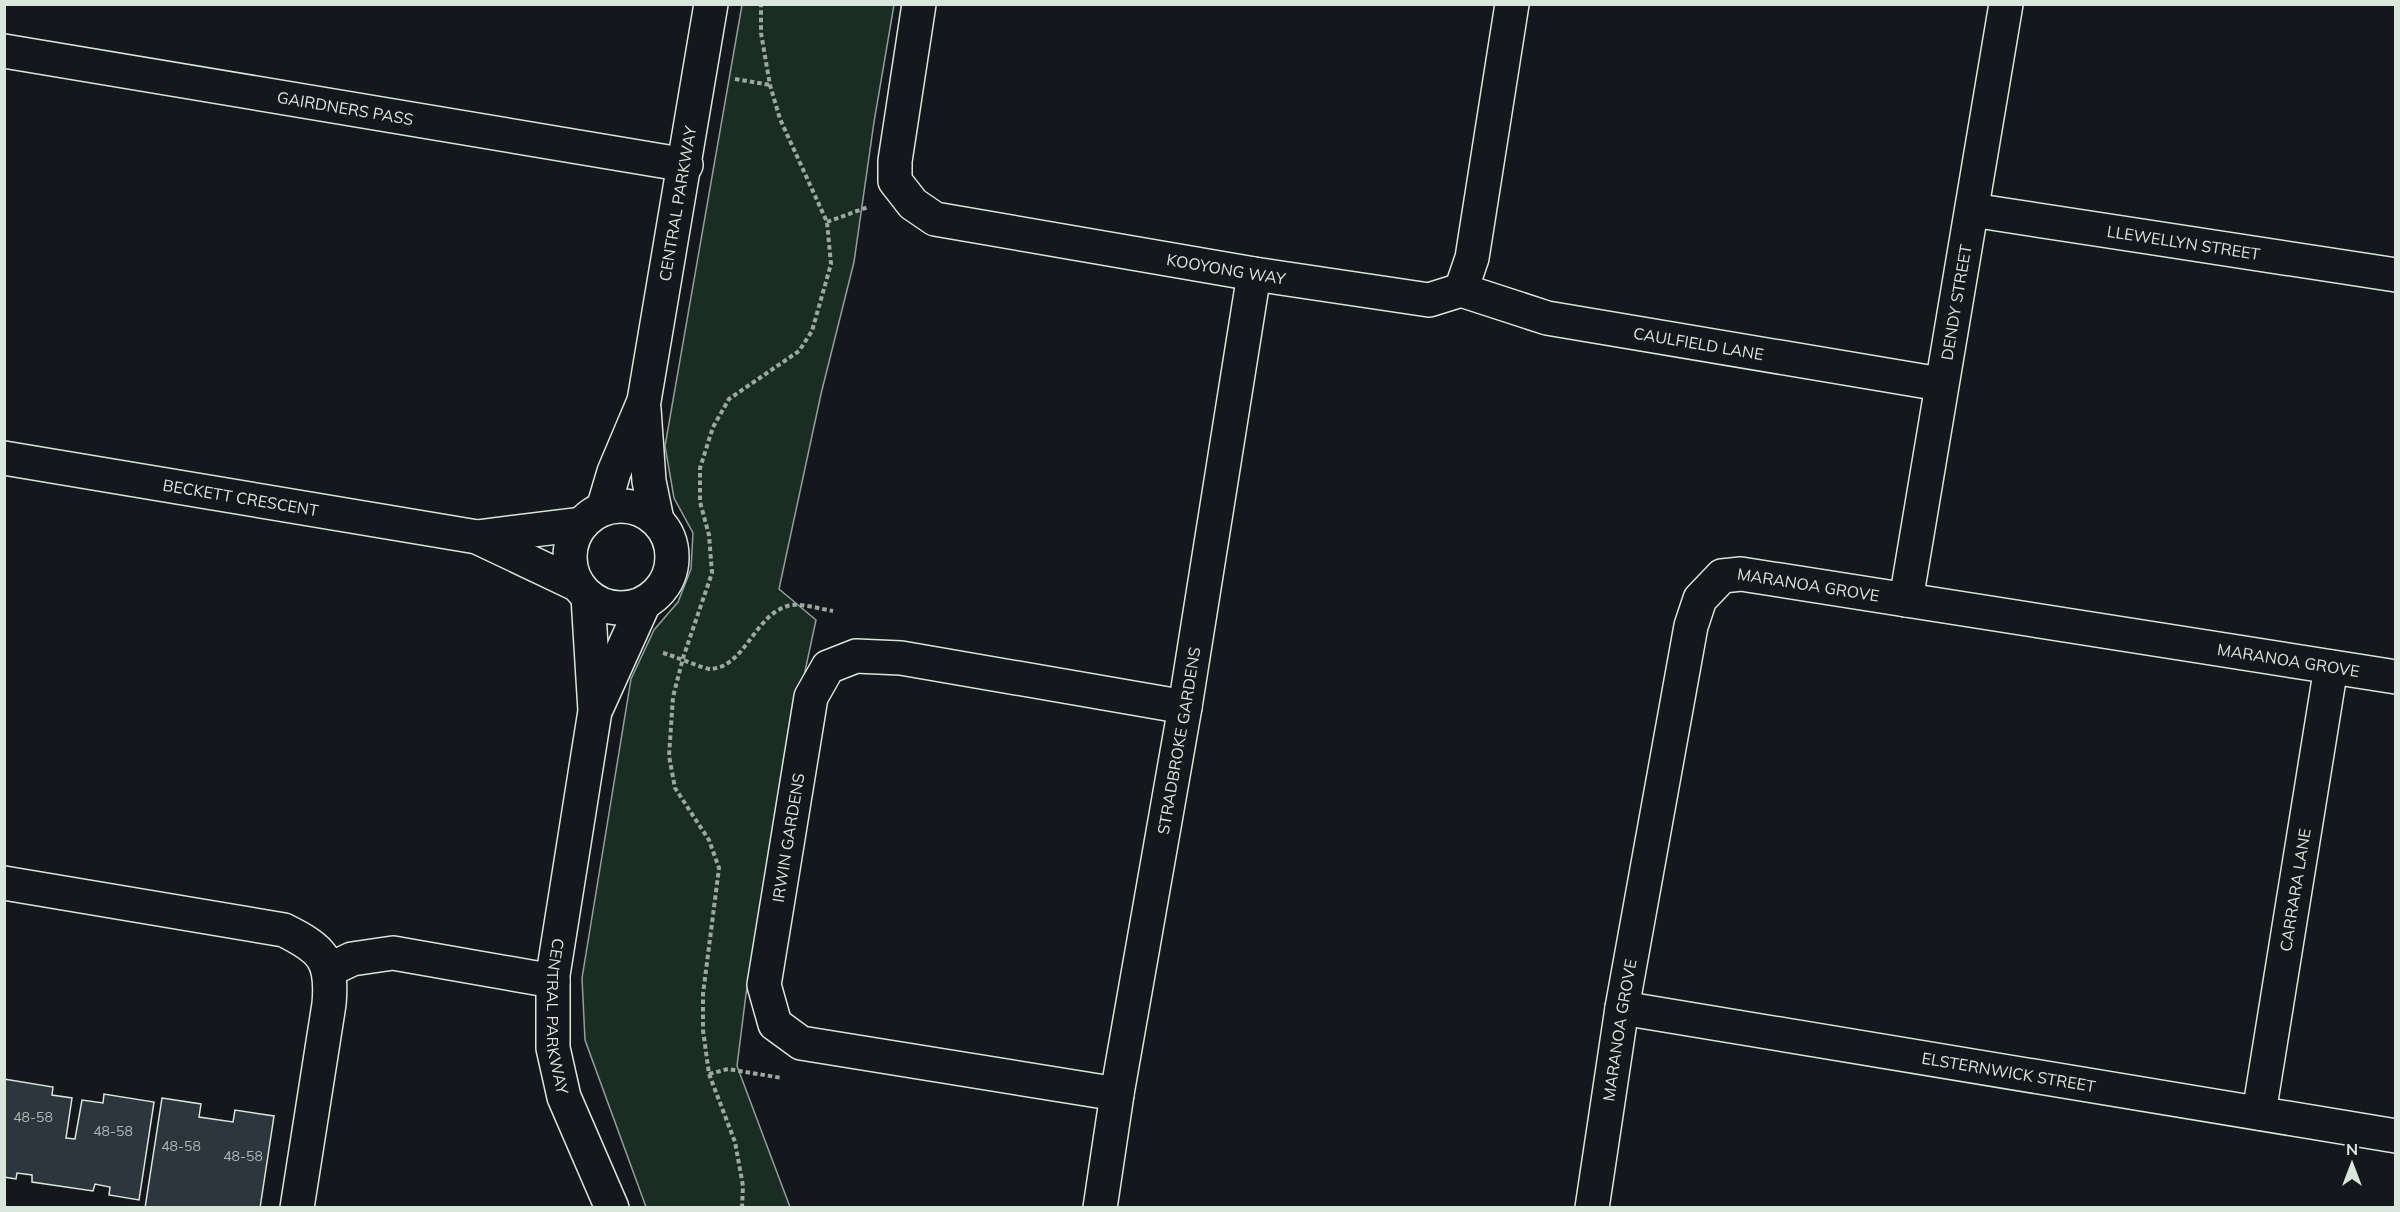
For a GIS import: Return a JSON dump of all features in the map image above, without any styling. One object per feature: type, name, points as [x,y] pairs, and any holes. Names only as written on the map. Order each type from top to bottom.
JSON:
[{"type":"street","name":"CENTRAL PARKWAY","points":[[593,516],[644,401],[686,165],[711,4]]},
{"type":"street","name":"KOOYONG WAY","points":[[919,4],[895,161],[895,181],[913,204],[935,219],[1254,274],[1429,300],[1461,290]]},
{"type":"street","points":[[1461,290],[1472,258],[1512,4]]},
{"type":"street","name":"DENDY STREET","points":[[1906,600],[2006,4]]},
{"type":"street","name":"GAIRDNERS PASS","points":[[4,51],[686,165]]},
{"type":"street","name":"LLEWELLYN STREET","points":[[1972,210],[2396,275]]},
{"type":"street","name":"STRADBROKE GARDENS","points":[[1100,1208],[1185,707],[1254,274]]},
{"type":"street","name":"CAULFIELD LANE","points":[[1461,290],[1547,318],[1941,384]]},
{"type":"street","name":"CENTRAL PARKWAY","points":[[644,401],[649,481],[657,520]]},
{"type":"street","name":"BECKETT CRESCENT","points":[[4,458],[477,537],[583,591]]},
{"type":"street","points":[[617,506],[631,507],[657,520],[667,533],[672,549],[672,565],[667,580],[657,593],[644,603],[630,608],[615,609],[601,604],[583,591],[571,570],[570,554],[574,537],[593,516],[617,506]]},
{"type":"street","name":"BECKETT CRESCENT","points":[[477,537],[593,516]]},
{"type":"street","name":"MARANOA GROVE","points":[[1592,1208],[1622,1008],[1691,626],[1700,599],[1722,576],[1741,574],[2396,676]]},
{"type":"street","name":"CENTRAL PARKWAY","points":[[583,591],[596,711]]},
{"type":"street","name":"CENTRAL PARKWAY","points":[[612,1208],[564,1097],[553,1048],[553,981],[596,711],[644,603]]},
{"type":"street","name":"IRWIN GARDENS","points":[[1118,1094],[801,1043],[775,1024],[764,985],[811,697],[828,667],[856,656],[901,658],[1185,707]]},
{"type":"street","name":"CARRARA LANE","points":[[2259,1113],[2331,667]]},
{"type":"street","points":[[4,883],[284,930],[307,942],[321,955],[329,970],[329,1004],[297,1208]]},
{"type":"street","points":[[329,970],[352,959],[393,952],[553,981]]},
{"type":"street","name":"ELSTERNWICK STREET","points":[[1622,1008],[2396,1136]]},
{"type":"path","points":[[742,1208],[743,1186],[735,1142],[709,1074],[703,1030],[703,994],[719,868],[709,840],[675,788],[669,756],[673,697],[683,658],[712,573],[709,535],[700,502],[700,468],[713,427],[729,399],[799,351],[812,331],[831,264],[827,222],[780,119],[770,85],[762,42],[761,4]]},
{"type":"path","points":[[626,642],[683,658],[709,670],[729,663],[767,619],[782,609],[793,605],[833,611]]},
{"type":"green space","points":[[742,5],[894,5],[854,262],[821,394],[779,589],[816,620],[795,718],[746,994],[737,1066],[790,1207],[646,1207],[585,1040],[582,978],[631,679],[654,630],[678,602],[691,569],[693,533],[674,498],[665,446]]},
{"type":"building","points":[[4,1079],[53,1087],[52,1095],[72,1098],[66,1138],[75,1139],[82,1100],[103,1103],[104,1094],[154,1102],[139,1200],[109,1195],[110,1187],[95,1184],[93,1191],[32,1182],[32,1175],[17,1173],[16,1179],[4,1177]]},
{"type":"building","points":[[162,1098],[201,1104],[199,1117],[233,1122],[235,1110],[274,1116],[260,1208],[145,1208]]}]
